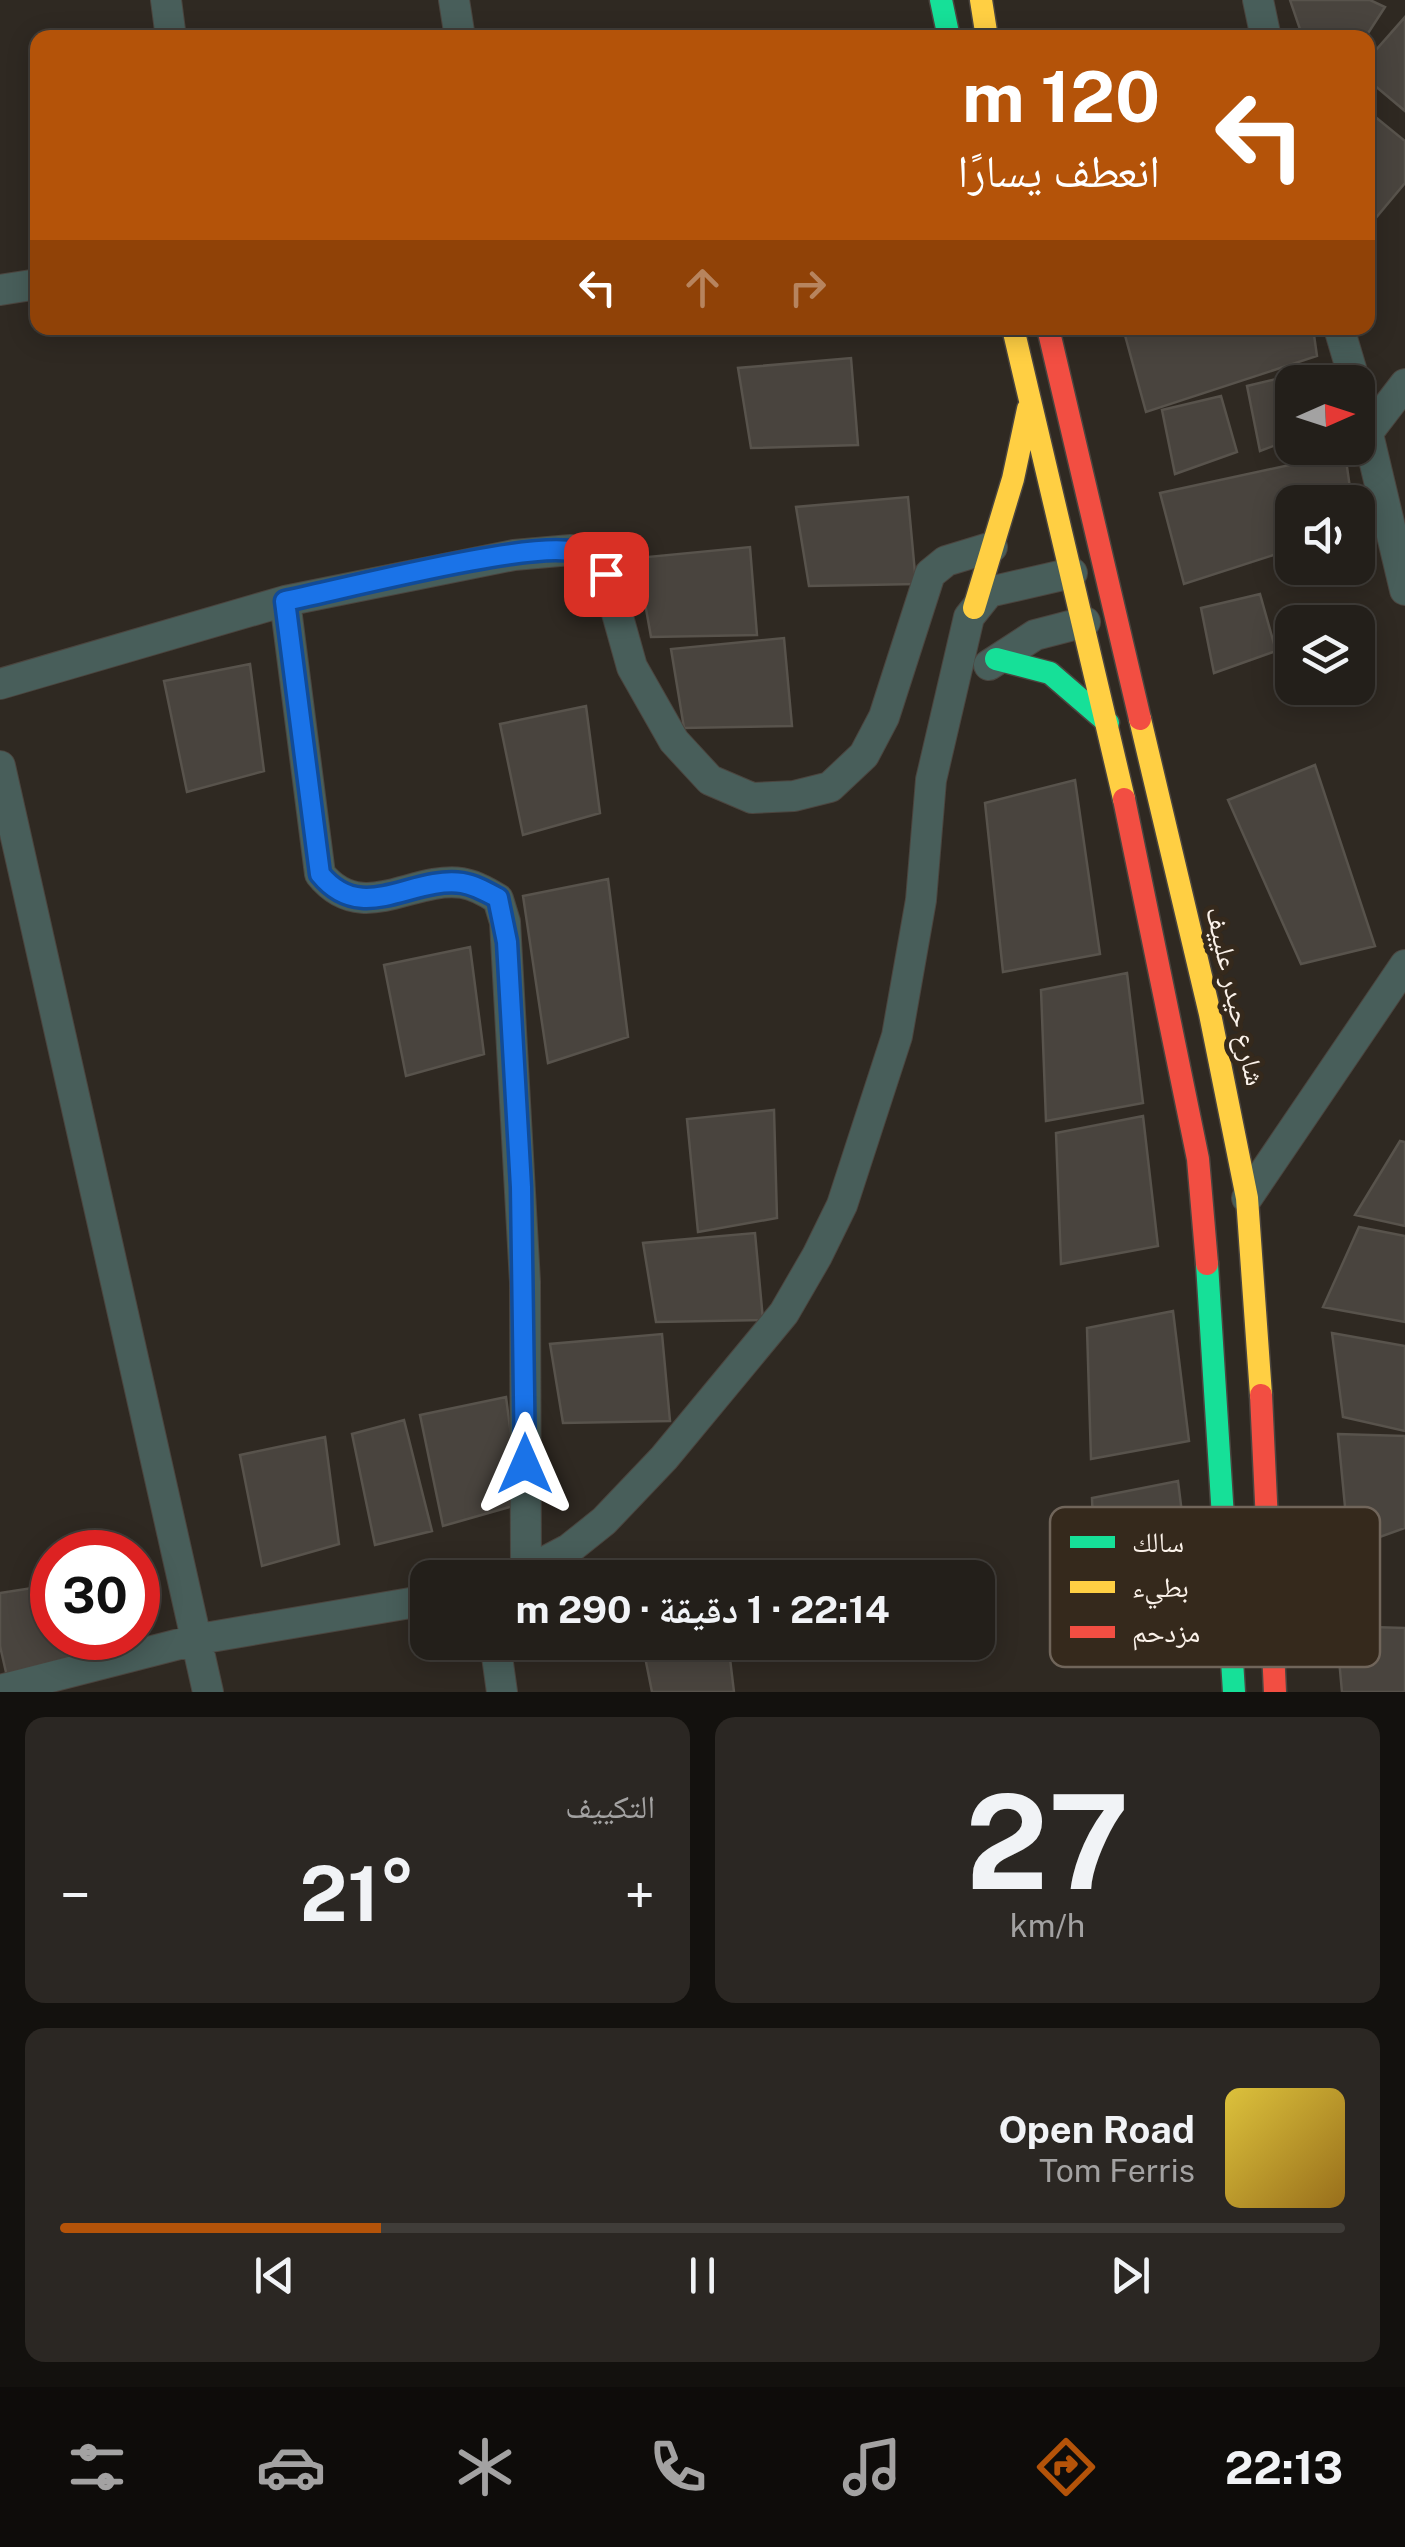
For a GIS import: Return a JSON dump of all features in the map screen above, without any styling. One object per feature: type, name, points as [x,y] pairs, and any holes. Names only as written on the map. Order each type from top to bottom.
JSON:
[{"type":"main road","points":[[941,0],[947,30]]},
{"type":"main road","points":[[982,0],[987,30]]},
{"type":"main road","points":[[1015,335],[1108,723],[1198,1159],[1224,1507]]},
{"type":"main road","name":"شارع حيدر علييف","points":[[1050,335],[1210,1014],[1247,1198],[1256,1277],[1267,1507]]},
{"type":"main road","points":[[974,608],[1013,480],[1030,399]]},
{"type":"main road","points":[[996,660],[1050,673],[1108,723]]},
{"type":"main road","points":[[1233,1667],[1234,1692]]},
{"type":"main road","name":"شارع حيدر علييف","points":[[1274,1667],[1275,1692]]},
{"type":"street","points":[[166,0],[170,30]]},
{"type":"street","points":[[454,0],[459,30]]},
{"type":"street","points":[[1258,0],[1264,30]]},
{"type":"street","points":[[0,290],[30,285]]},
{"type":"street","points":[[1341,335],[1350,365]]},
{"type":"street","points":[[1375,423],[1405,384]]},
{"type":"street","points":[[1375,458],[1405,590]]},
{"type":"street","points":[[0,684],[285,601],[514,556],[571,550],[588,557],[606,574],[632,667],[674,742],[710,780],[752,798],[794,796],[830,787],[864,755],[884,716],[930,574],[946,560],[992,547]]},
{"type":"street","points":[[548,1560],[604,1521],[664,1458],[784,1313],[818,1256],[848,1188],[896,1036],[921,900],[932,780],[965,628],[974,608],[999,588],[1072,573]]},
{"type":"street","points":[[285,601],[320,874],[334,891],[353,898],[460,882],[498,898],[505,922],[525,1282],[520,1560]]},
{"type":"street","points":[[954,690],[1035,635],[1084,622]]},
{"type":"street","points":[[0,766],[208,1692]]},
{"type":"street","points":[[1247,1198],[1405,965]]},
{"type":"street","points":[[0,1690],[199,1639],[410,1603]]},
{"type":"street","points":[[498,1660],[502,1692]]},
{"type":"building","points":[[1290,0],[1370,0],[1385,7],[1370,30],[1300,30]]},
{"type":"building","points":[[1405,17],[1405,111],[1375,86],[1375,51]]},
{"type":"building","points":[[1375,117],[1405,141],[1405,183],[1375,219]]},
{"type":"building","points":[[1125,335],[1314,335],[1317,356],[1290,365],[1275,365],[1275,370],[1146,412]]},
{"type":"building","points":[[851,358],[858,445],[751,448],[738,368]]},
{"type":"building","points":[[1275,379],[1275,445],[1260,451],[1247,386]]},
{"type":"building","points":[[1221,396],[1237,452],[1175,474],[1162,410]]},
{"type":"building","points":[[1290,465],[1347,465],[1350,485],[1275,485],[1275,555],[1184,584],[1160,493]]},
{"type":"building","points":[[908,497],[916,584],[809,586],[796,507]]},
{"type":"building","points":[[750,547],[757,635],[651,637],[637,558]]},
{"type":"building","points":[[1260,594],[1275,651],[1214,673],[1201,608]]},
{"type":"building","points":[[784,638],[792,726],[684,728],[671,649]]},
{"type":"building","points":[[250,664],[264,771],[187,792],[164,681]]},
{"type":"building","points":[[586,706],[600,813],[523,835],[500,724]]},
{"type":"building","points":[[1315,765],[1375,946],[1301,964],[1228,800]]},
{"type":"building","points":[[1075,780],[1100,954],[1003,972],[985,803]]},
{"type":"building","points":[[608,879],[628,1037],[548,1063],[523,896]]},
{"type":"building","points":[[470,947],[484,1054],[406,1076],[384,965]]},
{"type":"building","points":[[1127,973],[1143,1103],[1046,1121],[1041,990]]},
{"type":"building","points":[[774,1110],[777,1218],[698,1232],[687,1119]]},
{"type":"building","points":[[1143,1116],[1158,1246],[1061,1264],[1056,1133]]},
{"type":"building","points":[[1400,1141],[1405,1142],[1405,1226],[1355,1215]]},
{"type":"building","points":[[1359,1227],[1405,1236],[1405,1322],[1323,1307]]},
{"type":"building","points":[[755,1233],[763,1320],[656,1322],[643,1243]]},
{"type":"building","points":[[1173,1311],[1189,1441],[1091,1459],[1087,1328]]},
{"type":"building","points":[[1332,1333],[1405,1346],[1405,1431],[1343,1417]]},
{"type":"building","points":[[662,1334],[670,1421],[563,1423],[550,1344]]},
{"type":"building","points":[[506,1397],[520,1504],[443,1526],[420,1415]]},
{"type":"building","points":[[404,1420],[432,1531],[375,1545],[352,1434]]},
{"type":"building","points":[[1338,1434],[1405,1436],[1405,1528],[1380,1537],[1380,1507],[1345,1507]]},
{"type":"building","points":[[325,1437],[339,1544],[262,1566],[240,1455]]},
{"type":"building","points":[[1178,1481],[1181,1507],[1092,1507],[1092,1498]]},
{"type":"building","points":[[30,1588],[30,1660],[100,1660],[8,1681],[0,1646],[0,1593]]},
{"type":"building","points":[[1380,1627],[1405,1628],[1405,1692],[1342,1692],[1340,1667],[1380,1667]]},
{"type":"building","points":[[646,1660],[730,1660],[734,1692],[652,1692]]},
{"type":"traffic: fast","points":[[941,0],[947,30]]},
{"type":"traffic: fast","points":[[996,659],[1050,673],[1108,723]]},
{"type":"traffic: fast","points":[[1207,1264],[1222,1507]]},
{"type":"traffic: fast","points":[[1232,1667],[1234,1692]]},
{"type":"traffic: slow","points":[[981,0],[986,30]]},
{"type":"traffic: slow","points":[[1015,335],[1124,799]]},
{"type":"traffic: slow","points":[[974,608],[1013,479],[1028,409]]},
{"type":"traffic: slow","points":[[1140,719],[1210,1014],[1247,1198],[1261,1395]]},
{"type":"traffic: jam","points":[[1050,335],[1140,719]]},
{"type":"traffic: jam","points":[[1124,799],[1198,1159],[1207,1264]]},
{"type":"traffic: jam","points":[[1261,1395],[1266,1507]]},
{"type":"traffic: jam","points":[[1274,1667],[1275,1692]]},
{"type":"route","points":[[525,1464],[525,1282],[505,922],[498,898],[460,882],[353,898],[334,891],[320,874],[285,601],[514,556],[571,550],[588,557],[606,574]]}]
